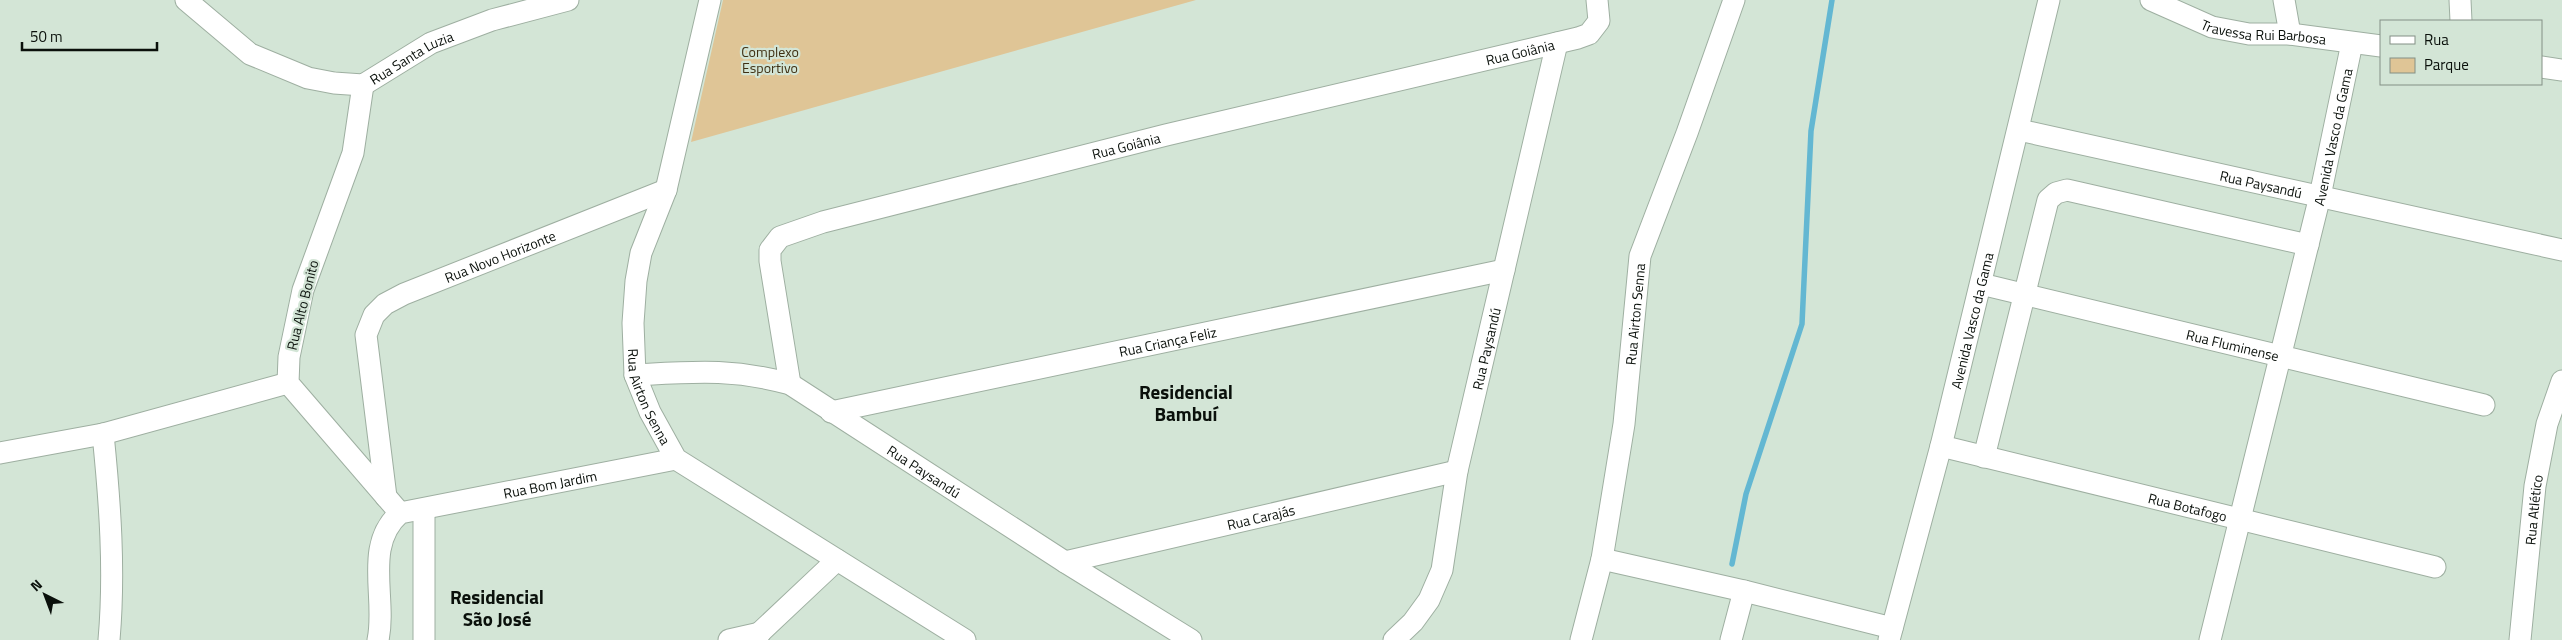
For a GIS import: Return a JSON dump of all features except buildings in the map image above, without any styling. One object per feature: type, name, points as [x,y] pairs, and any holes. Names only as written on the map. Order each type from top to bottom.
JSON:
[{"type":"street","name":"Rua Santa Luzia","points":[[186,0],[231,39],[258,57],[308,78],[334,83],[363,85],[432,43],[492,20],[568,0]]},
{"type":"street","name":"Rua Airton Senna","points":[[710,0],[666,190],[640,253],[633,323],[635,374],[650,412],[676,459],[965,640]]},
{"type":"street","name":"Rua Airton Senna","points":[[1581,640],[1602,558],[1624,424],[1640,256],[1687,133],[1734,0]]},
{"type":"street","name":"Avenida Vasco da Gama","points":[[1890,634],[1941,446],[2049,0]]},
{"type":"street","name":"Travessa Rui Barbosa","points":[[2151,0],[2212,27],[2249,34],[2290,34],[2380,46]]},
{"type":"street","points":[[2284,0],[2290,34]]},
{"type":"street","points":[[2460,0],[2461,20]]},
{"type":"street","name":"Rua Goiânia","points":[[790,384],[770,261],[770,250],[780,237],[823,222],[1166,135],[1557,44],[1589,34],[1596,27],[1599,21],[1597,1]]},
{"type":"street","name":"Avenida Vasco da Gama","points":[[2210,640],[2320,196],[2352,43]]},
{"type":"street","name":"Rua Paysandú","points":[[1394,640],[1413,622],[1429,600],[1442,570],[1457,471],[1557,44]]},
{"type":"street","points":[[2542,67],[2562,70]]},
{"type":"street","name":"Rua Alto Bonito","points":[[288,383],[289,357],[303,290],[353,153],[363,85]]},
{"type":"street","name":"Rua Paysandú","points":[[2019,130],[2562,250]]},
{"type":"street","name":"Rua Novo Horizonte","points":[[386,497],[367,351],[366,335],[374,315],[385,304],[404,294],[666,190]]},
{"type":"street","points":[[1984,457],[2048,200],[2056,193],[2067,190],[2308,245]]},
{"type":"street","name":"Rua Criança Feliz","points":[[831,412],[1504,270]]},
{"type":"street","name":"Rua Fluminense","points":[[1981,284],[2484,405]]},
{"type":"street","name":"Rua Paysandú","points":[[635,374],[734,372],[760,376],[790,384],[1065,562],[1191,640]]},
{"type":"street","name":"Rua Atlético","points":[[2520,640],[2534,486],[2547,424],[2562,381]]},
{"type":"street","points":[[0,453],[103,434],[288,383],[400,513],[383,532],[380,548],[378,640]]},
{"type":"street","points":[[103,434],[112,530],[113,598],[109,640]]},
{"type":"street","name":"Rua Botafogo","points":[[1941,446],[2435,567]]},
{"type":"street","name":"Rua Bom Jardim","points":[[400,513],[676,459]]},
{"type":"street","name":"Rua Carajás","points":[[1065,562],[1457,471]]},
{"type":"street","points":[[424,509],[424,640]]},
{"type":"street","points":[[1602,558],[1744,591],[1890,634]]},
{"type":"street","points":[[729,640],[756,637],[837,560]]},
{"type":"street","points":[[1731,640],[1744,591]]},
{"type":"green space","name":"Complexo Esportivo","points":[[723,0],[1196,0],[691,142]]},
{"type":"waterway","points":[[1732,564],[1746,494],[1802,324],[1811,131],[1832,0]]},
{"type":"district","name":"Residencial Bambuí","points":[[1186,402]]},
{"type":"district","name":"Residencial São José","points":[[497,607]]}]
